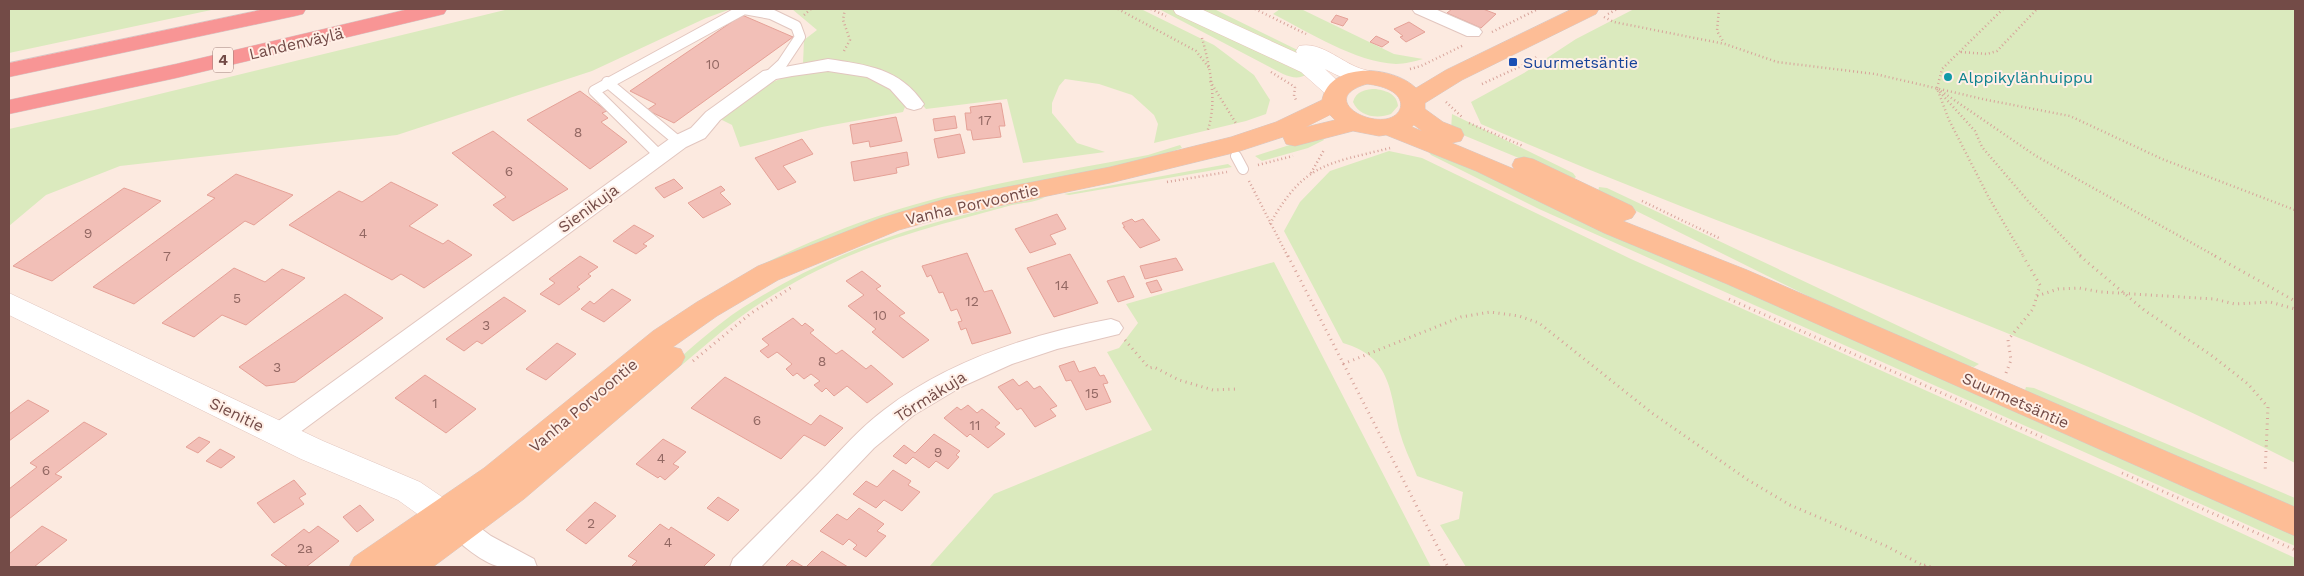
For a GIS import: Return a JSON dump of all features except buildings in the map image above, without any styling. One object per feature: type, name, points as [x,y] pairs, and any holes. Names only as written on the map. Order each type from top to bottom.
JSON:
[{"type":"highway","name":"Lahdenväylä","points":[[9,70],[295,9]]},
{"type":"highway","name":"Lahdenväylä","points":[[9,107],[176,71],[436,9]]},
{"type":"main road","points":[[1390,81],[1422,77],[1560,9]]},
{"type":"main road","points":[[1413,106],[1402,87],[1390,81],[1367,77],[1345,83],[1335,97],[1339,113],[1353,122],[1394,136],[1408,119],[1413,106],[1454,75],[1512,48],[1596,13]]},
{"type":"main road","name":"Vanha Porvoontie","points":[[366,567],[513,490],[716,319],[810,257],[890,224],[945,208],[1110,175],[1237,144],[1285,128],[1335,97]]},
{"type":"main road","name":"Suurmetsäntie","points":[[1413,106],[1434,128],[1563,182],[1616,208],[1680,241],[1737,277]]},
{"type":"main road","name":"Vanha Porvoontie","points":[[1110,175],[1166,172],[1239,162],[1322,129],[1353,122]]},
{"type":"main road","name":"Suurmetsäntie","points":[[1394,136],[1486,165],[1613,227],[1737,277],[2295,522]]},
{"type":"main road","name":"Vanha Porvoontie","points":[[408,567],[452,521]]},
{"type":"street","points":[[1184,9],[1309,67],[1335,97]]},
{"type":"street","points":[[1224,9],[1351,73],[1367,77]]},
{"type":"street","points":[[1421,9],[1473,32]]},
{"type":"street","name":"Sienikuja","points":[[279,434],[679,142],[698,133],[714,116],[770,75],[828,65],[872,72],[897,85],[914,104]]},
{"type":"street","name":"Sienitie","points":[[9,303],[279,434],[409,491],[452,521]]},
{"type":"street","name":"Törmäkuja","points":[[743,567],[864,443],[904,409],[942,385],[983,366],[1078,334],[1111,328]]},
{"type":"street","points":[[452,521],[482,544],[524,567]]},
{"type":"lane","points":[[660,156],[594,91],[607,82],[744,9],[771,14],[796,26],[800,37],[795,47],[782,64],[770,75]]},
{"type":"lane","points":[[607,82],[679,142]]},
{"type":"path","points":[[828,65],[831,60],[849,46],[849,32],[843,20],[845,9]]},
{"type":"path","points":[[1118,9],[1196,51],[1210,69]]},
{"type":"path","points":[[1255,9],[1309,36]]},
{"type":"path","points":[[1719,9],[1717,31],[1725,44]]},
{"type":"path","points":[[2003,9],[1942,69],[1937,88],[1950,120],[1989,198],[2040,285],[2033,309],[2008,340],[2011,360]]},
{"type":"path","points":[[1961,52],[1987,54],[1997,51],[2037,9]]},
{"type":"path","points":[[1596,13],[1614,22],[1725,44],[1777,62],[1874,74],[1987,100],[2070,116],[2162,159],[2251,195],[2295,210]]},
{"type":"path","points":[[1202,35],[1210,69],[1212,119],[1205,137],[1210,136]]},
{"type":"path","points":[[1210,80],[1239,128],[1231,131]]},
{"type":"path","points":[[1292,109],[1299,105],[1294,96],[1295,87]]},
{"type":"path","points":[[1937,88],[1975,131],[1982,147],[2028,201],[2080,256],[2121,292],[2248,384],[2268,407],[2265,473]]},
{"type":"path","points":[[1937,88],[1998,132],[2036,156],[2295,301]]},
{"type":"path","points":[[1310,173],[1354,157],[1394,136]]},
{"type":"path","points":[[1270,224],[1282,203],[1310,173],[1325,146],[1318,148]]},
{"type":"path","points":[[1157,184],[1239,162],[1302,153]]},
{"type":"path","points":[[1239,162],[1448,567]]},
{"type":"path","points":[[690,364],[750,314],[798,284]]},
{"type":"path","points":[[2036,296],[2058,289],[2079,288],[2100,292],[2214,299],[2235,304],[2270,302],[2295,309]]},
{"type":"path","points":[[1343,364],[1461,318],[1490,312],[1519,316],[1539,324],[1563,340],[1652,413],[1748,480],[1790,504],[1878,542],[1924,566],[1931,567]]},
{"type":"path","points":[[1111,328],[1133,347],[1137,355],[1149,368],[1154,367],[1179,380],[1213,390],[1237,390]]},
{"type":"green space","points":[[9,9],[216,9],[9,53]]},
{"type":"green space","points":[[509,9],[731,9],[706,18],[592,71],[397,135],[120,166],[46,195],[9,226],[9,129]]},
{"type":"green space","points":[[792,9],[1141,9],[1214,45],[1254,75],[1270,100],[1266,114],[1246,121],[1154,143],[1158,124],[1154,115],[1132,95],[1099,84],[1065,79],[1059,86],[1052,103],[1052,113],[1077,143],[1105,152],[1023,163],[1007,99],[926,109],[902,82],[803,64],[804,40],[817,30]]},
{"type":"green space","points":[[1159,9],[1175,9],[1287,61],[1308,74],[1296,77],[1283,74]]},
{"type":"green space","points":[[1193,9],[1214,9],[1326,64],[1320,68]]},
{"type":"green space","points":[[1280,9],[1301,9],[1394,54],[1423,59],[1396,64],[1365,58],[1333,45],[1273,14]]},
{"type":"green space","points":[[1634,9],[2295,9],[2295,463],[2196,415],[2095,370],[1891,287],[1685,208],[1481,124],[1471,102],[1524,73],[1576,39]]},
{"type":"green space","points":[[827,68],[870,74],[895,87],[907,102],[903,112],[822,127],[740,147],[732,125],[720,119],[765,85],[793,74]]},
{"type":"green space","points":[[1376,89],[1388,92],[1396,99],[1398,106],[1391,114],[1375,116],[1364,114],[1353,102],[1359,93],[1365,90]]},
{"type":"green space","points":[[1452,114],[1573,173],[1576,177],[1572,180],[1451,130]]},
{"type":"green space","points":[[1321,135],[1324,140],[1308,148],[1262,161],[1255,156]]},
{"type":"green space","points":[[1180,145],[1182,148],[1153,158],[810,248],[761,265],[874,217],[913,205],[1001,183],[1148,155]]},
{"type":"green space","points":[[1428,147],[2295,533],[2295,546],[1539,209],[1431,155],[1427,150]]},
{"type":"green space","points":[[1389,151],[1422,158],[1631,259],[2131,482],[2295,558],[2295,567],[1466,567],[1440,525],[1459,519],[1463,492],[1417,476],[1403,441],[1387,379],[1381,368],[1372,358],[1360,350],[1343,343],[1284,231],[1300,202],[1330,171]]},
{"type":"green space","points":[[1228,164],[1232,167],[1069,195],[1064,194]]},
{"type":"green space","points":[[1599,187],[1607,188],[1979,364],[1974,367],[1956,363],[1818,301],[1598,192]]},
{"type":"green space","points":[[1045,197],[912,233],[854,254],[798,280],[746,313],[721,332],[538,486],[527,487],[720,324],[743,307],[790,280],[860,248],[895,235],[968,214]]},
{"type":"green space","points":[[1274,262],[1431,567],[929,567],[994,494],[1152,430],[1107,352],[1119,348],[1138,323],[1126,304]]},
{"type":"green space","points":[[2026,387],[2034,388],[2295,498],[2295,511],[2029,394],[2025,390]]},
{"type":"place","name":"Suurmetsäntie","points":[[1513,62]]},
{"type":"place","name":"Alppikylänhuippu","points":[[1948,77]]}]
